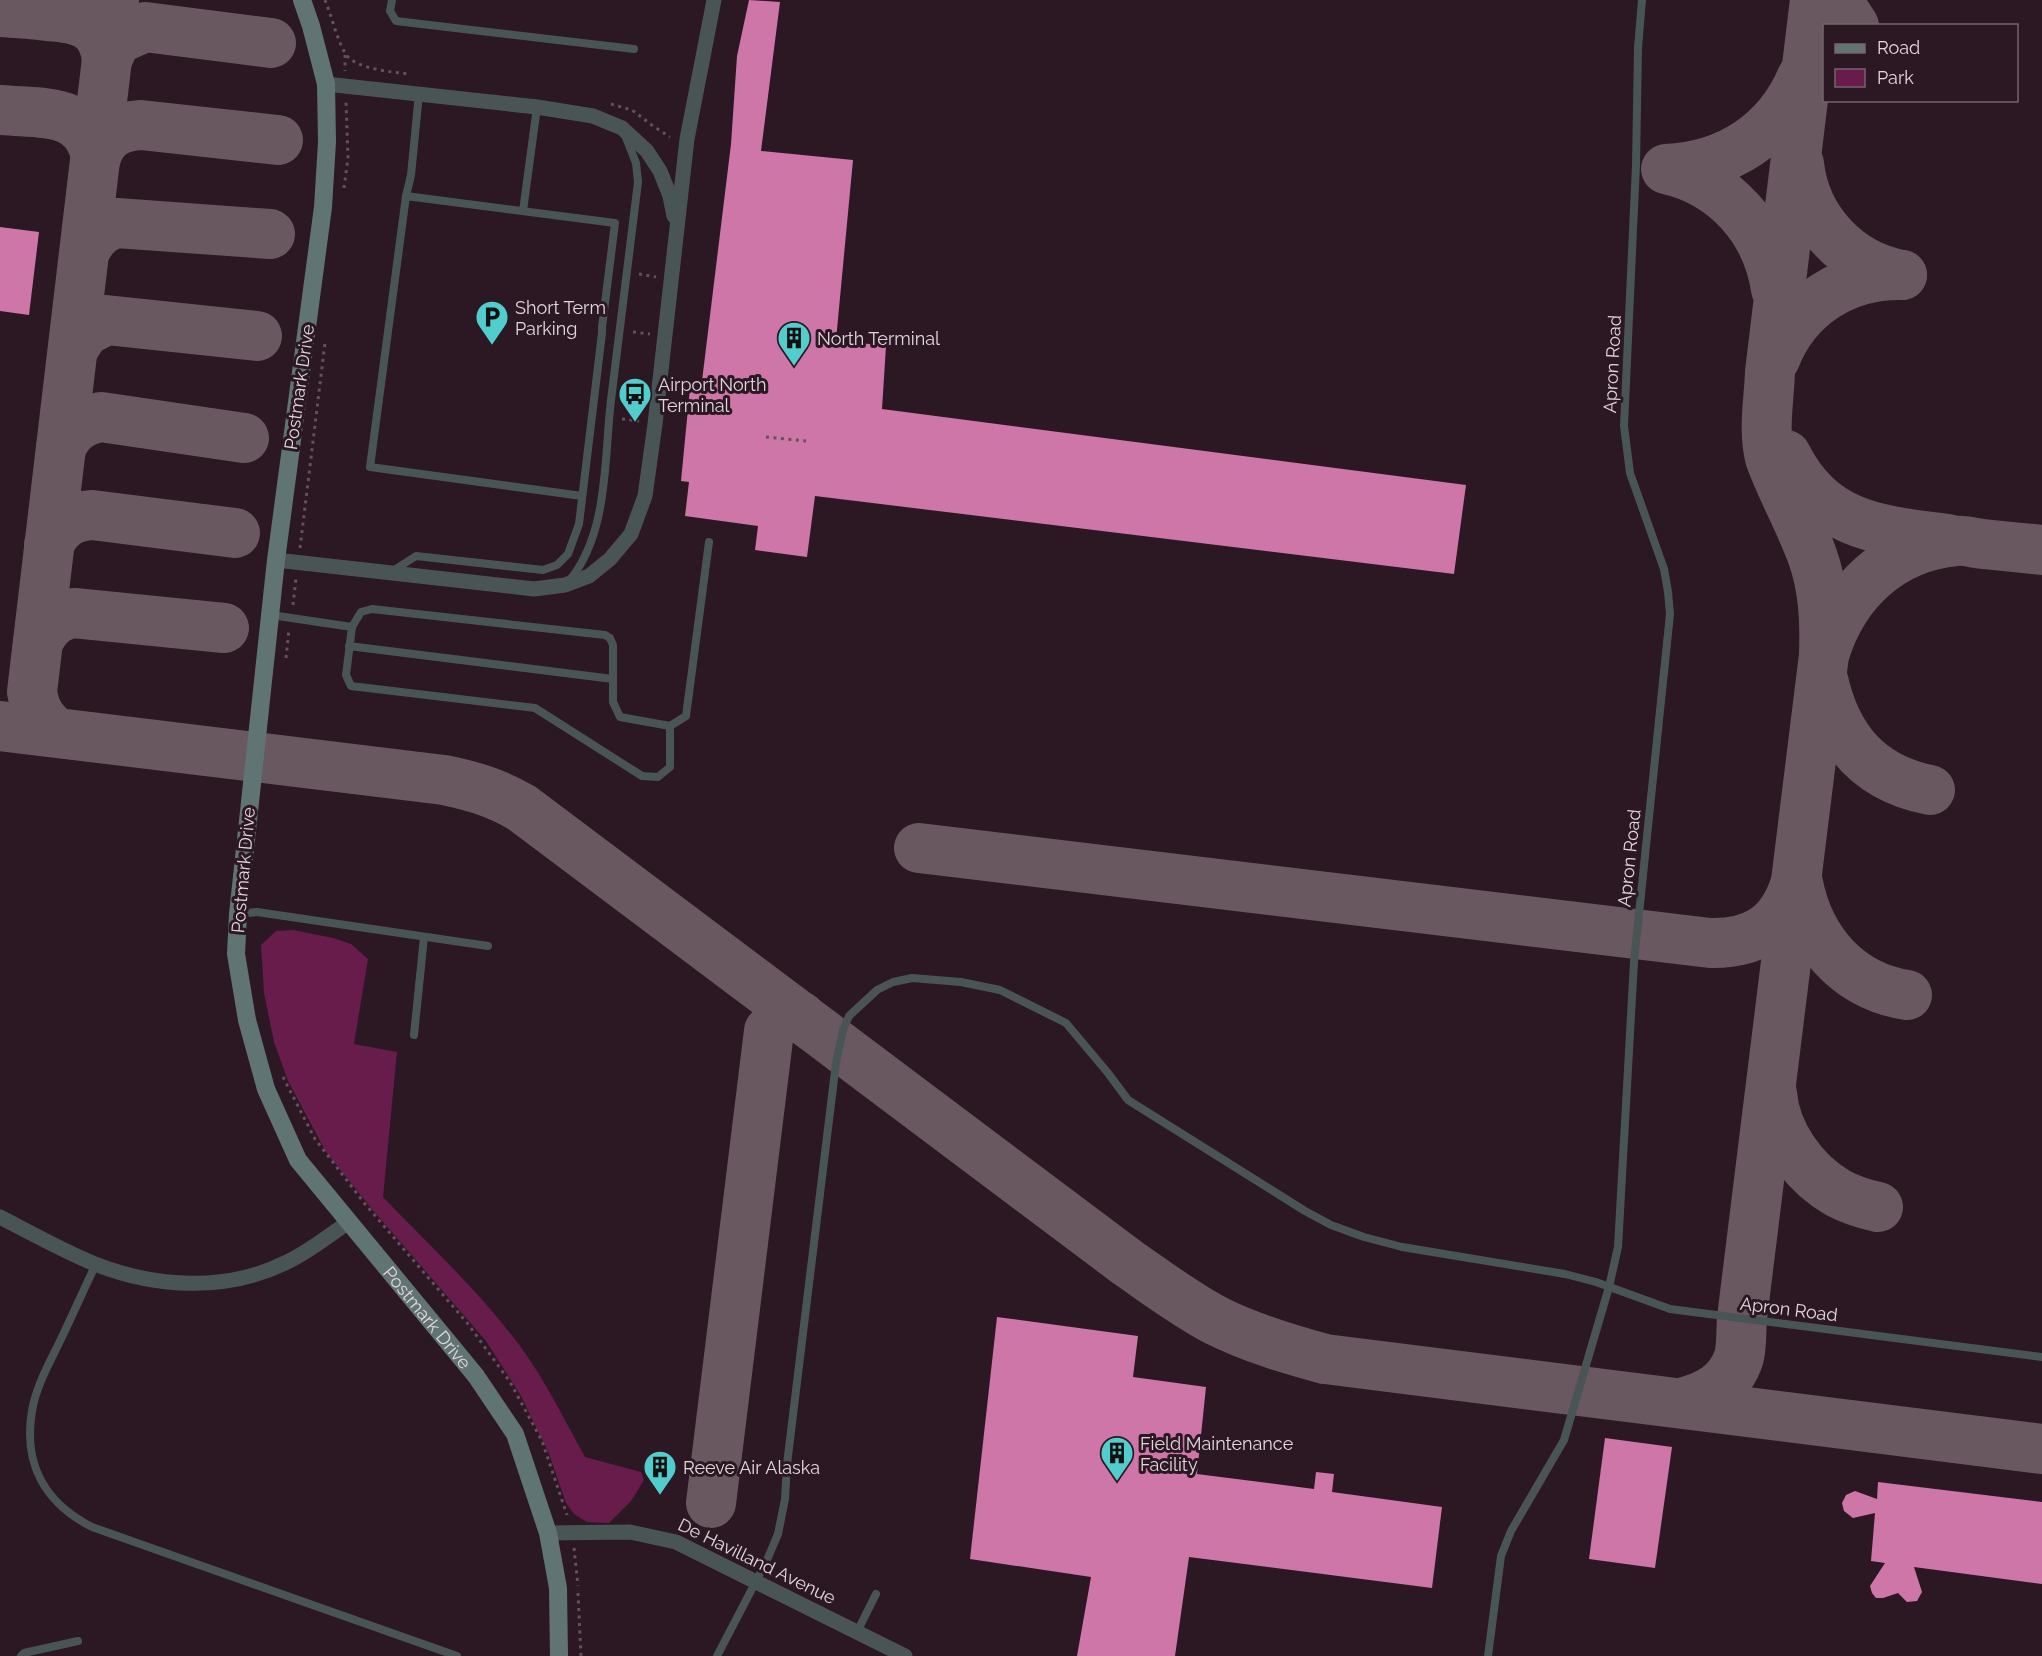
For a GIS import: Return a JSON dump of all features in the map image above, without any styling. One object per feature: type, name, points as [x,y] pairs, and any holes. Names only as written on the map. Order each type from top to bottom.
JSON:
[{"type":"street","name":"Postmark Drive","points":[[302,0],[326,84],[327,142],[323,207],[276,560],[238,914],[236,954],[248,1020],[266,1089],[298,1160],[476,1376],[515,1434],[548,1533],[558,1588],[560,1656]]},
{"type":"street","points":[[276,560],[534,589],[565,585],[589,576],[610,559],[631,534],[645,496],[687,139],[714,0]]},
{"type":"street","points":[[326,84],[537,107],[592,116],[622,128],[647,152],[660,171],[670,196],[677,236]]},
{"type":"street","points":[[0,1217],[96,1264],[142,1278],[183,1283],[219,1283],[256,1275],[289,1262],[349,1221]]},
{"type":"street","name":"De Havilland Avenue","points":[[548,1533],[630,1532],[667,1539],[691,1548],[905,1656]]},
{"type":"lane","points":[[392,0],[390,11],[396,21],[634,50]]},
{"type":"lane","points":[[1634,0],[1642,0]]},
{"type":"lane","name":"Apron Road","points":[[1642,0],[1638,48],[1636,165],[1624,436],[1632,481],[1664,569],[1670,614],[1634,952],[1619,1235],[1609,1287],[1661,1307],[1678,1310],[2042,1357]]},
{"type":"lane","points":[[419,94],[411,175],[406,196],[370,467],[582,496]]},
{"type":"lane","points":[[523,211],[537,107]]},
{"type":"lane","points":[[565,585],[581,565],[595,532],[600,505],[638,182],[636,163],[622,128]]},
{"type":"lane","points":[[390,573],[417,556],[543,570],[557,565],[568,554],[579,524],[615,223],[406,196]]},
{"type":"lane","points":[[670,726],[670,767],[658,777],[642,776],[535,708],[351,686],[346,675],[352,627],[361,612],[372,609],[605,634],[614,645],[613,702],[620,717],[670,726],[686,716],[709,542]]},
{"type":"lane","points":[[270,615],[352,627]]},
{"type":"lane","points":[[349,646],[613,679]]},
{"type":"lane","points":[[238,914],[257,912],[488,946]]},
{"type":"lane","points":[[414,1035],[424,937]]},
{"type":"lane","points":[[717,1656],[778,1534],[785,1499],[788,1452],[838,1050],[845,1025],[852,1012],[873,992],[893,982],[912,978],[928,978],[1000,990],[1066,1023],[1108,1072],[1128,1100],[1331,1225],[1402,1247],[1565,1274],[1609,1287],[1564,1440],[1511,1531],[1503,1550],[1498,1568],[1488,1656]]},
{"type":"lane","points":[[96,1264],[40,1384],[32,1410],[31,1432],[36,1472],[46,1490],[59,1506],[76,1519],[92,1527],[458,1656]]},
{"type":"lane","points":[[857,1632],[876,1594]]},
{"type":"lane","points":[[21,1656],[24,1653],[78,1641]]},
{"type":"path","points":[[326,0],[345,55],[348,158],[343,194]]},
{"type":"path","points":[[345,55],[361,65],[418,76]]},
{"type":"path","points":[[603,102],[632,110],[669,136],[687,139]]},
{"type":"path","points":[[638,274],[657,278]]},
{"type":"path","points":[[631,332],[650,334]]},
{"type":"path","points":[[285,665],[326,337]]},
{"type":"path","points":[[621,419],[639,421]]},
{"type":"path","points":[[766,437],[806,441]]},
{"type":"path","points":[[280,1071],[315,1139],[365,1204],[468,1324],[510,1382],[542,1442],[573,1532],[581,1656]]},
{"type":"green space","points":[[293,930],[351,944],[368,959],[354,1044],[397,1052],[383,1197],[505,1326],[538,1372],[585,1457],[641,1472],[644,1480],[631,1501],[609,1523],[587,1522],[574,1514],[566,1503],[549,1454],[521,1396],[486,1341],[371,1208],[326,1152],[288,1081],[274,1042],[264,993],[261,945],[276,931]]},
{"type":"building","name":"North Terminal","points":[[749,0],[780,2],[761,151],[853,160],[836,340],[886,346],[882,409],[1466,485],[1454,574],[815,496],[807,557],[755,550],[758,526],[685,516],[689,482],[681,481],[690,388],[701,389],[731,144],[737,56]]},
{"type":"building","points":[[0,227],[39,232],[29,315],[0,311]]},
{"type":"building","name":"Field Maintenance Facility","points":[[997,1317],[1138,1336],[1133,1377],[1206,1387],[1197,1474],[1314,1489],[1316,1472],[1334,1474],[1332,1492],[1442,1507],[1432,1588],[1189,1557],[1175,1656],[1077,1656],[1091,1577],[970,1559]]},
{"type":"building","points":[[1605,1438],[1672,1447],[1655,1568],[1589,1559]]},
{"type":"building","points":[[1878,1482],[2042,1502],[2042,1584],[1914,1567],[1922,1592],[1917,1601],[1907,1602],[1898,1593],[1876,1598],[1870,1586],[1885,1563],[1871,1561],[1875,1513],[1853,1518],[1844,1511],[1842,1503],[1846,1495],[1855,1491],[1877,1499]]},
{"type":"taxiway","points":[[55,732],[39,714],[32,692],[114,0]]},
{"type":"taxiway","points":[[1682,1403],[1701,1397],[1724,1382],[1735,1367],[1740,1352],[1742,1318],[1824,655],[1823,605],[1816,567],[1770,458],[1767,426],[1770,372],[1815,0]]},
{"type":"taxiway","points":[[1837,0],[1853,24]]},
{"type":"taxiway","points":[[0,12],[59,17],[88,25],[100,38],[107,60]]},
{"type":"taxiway","points":[[107,60],[114,44],[122,37],[145,27],[271,43]]},
{"type":"taxiway","points":[[1776,289],[1763,247],[1753,228],[1740,211],[1707,185],[1687,175],[1666,169],[1689,167],[1710,161],[1730,154],[1748,143],[1779,115],[1792,97],[1802,77]]},
{"type":"taxiway","points":[[0,110],[46,113],[72,121],[82,129],[96,157]]},
{"type":"taxiway","points":[[96,157],[103,143],[113,133],[126,127],[141,125],[278,140]]},
{"type":"taxiway","points":[[1799,164],[1810,204],[1832,237],[1864,261],[1882,270],[1902,275]]},
{"type":"taxiway","points":[[85,251],[98,233],[117,223],[270,234]]},
{"type":"taxiway","points":[[1775,359],[1796,323],[1809,308],[1825,296],[1861,280],[1902,275]]},
{"type":"taxiway","points":[[73,349],[85,331],[106,320],[257,336]]},
{"type":"taxiway","points":[[61,448],[76,427],[101,417],[244,438]]},
{"type":"taxiway","points":[[1786,455],[1800,479],[1817,497],[1834,510],[1875,527],[1948,539]]},
{"type":"taxiway","points":[[49,545],[56,532],[66,523],[78,517],[92,515],[235,533]]},
{"type":"taxiway","points":[[1825,652],[1833,630],[1857,592],[1873,576],[1910,552],[1932,545],[1959,541],[2042,550]]},
{"type":"taxiway","points":[[38,642],[52,623],[74,613],[224,628]]},
{"type":"taxiway","points":[[1823,679],[1837,720],[1846,737],[1858,752],[1889,776],[1930,790]]},
{"type":"taxiway","points":[[0,726],[444,780],[503,798],[522,808],[1128,1263],[1205,1315],[1256,1338],[1325,1359],[2042,1449]]},
{"type":"taxiway","points":[[919,848],[1710,943],[1739,940],[1763,930],[1782,912],[1795,885]]},
{"type":"taxiway","points":[[1798,883],[1811,924],[1835,957],[1849,971],[1867,982],[1907,995]]},
{"type":"taxiway","points":[[711,1503],[769,1031],[783,1019],[800,1016]]},
{"type":"taxiway","points":[[1772,1093],[1774,1108],[1785,1137],[1813,1175],[1838,1193],[1858,1202],[1878,1207]]},
{"type":"place","name":"Short Term Parking","points":[[492,346]]},
{"type":"place","name":"North Terminal","points":[[794,367]]},
{"type":"place","name":"Airport North Terminal","points":[[635,423]]},
{"type":"place","name":"Field Maintenance Facility","points":[[1117,1482]]},
{"type":"place","name":"Reeve Air Alaska","points":[[660,1496]]}]
